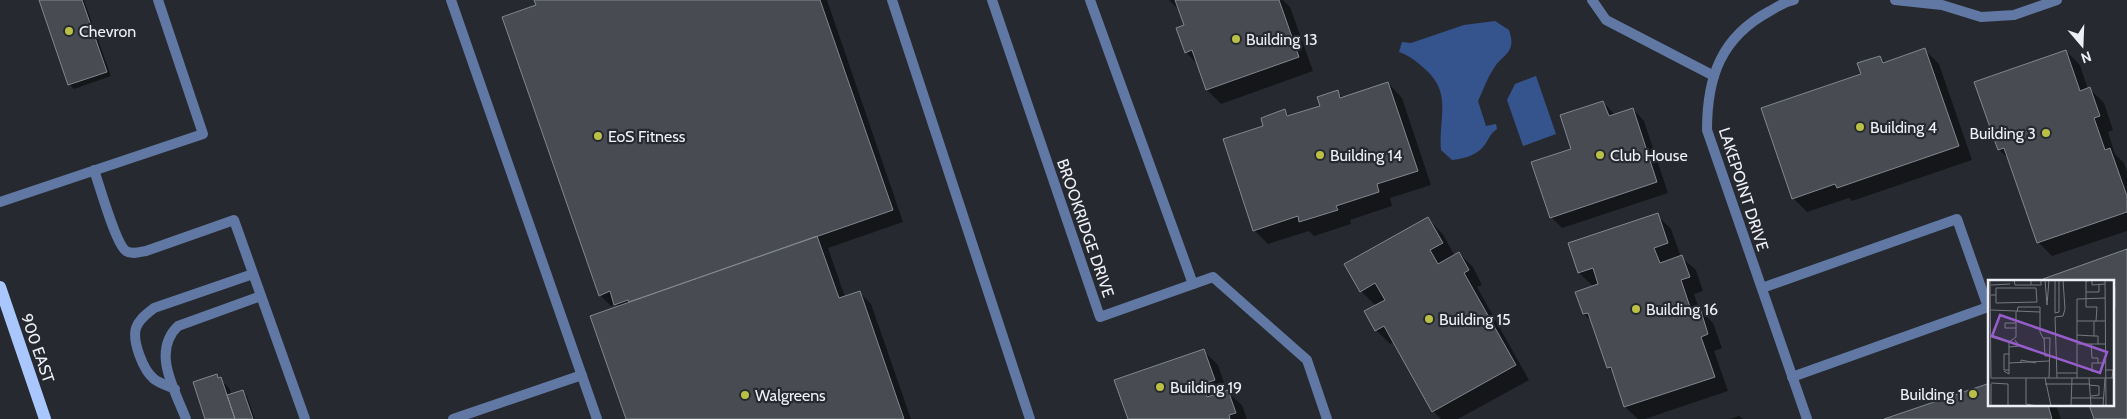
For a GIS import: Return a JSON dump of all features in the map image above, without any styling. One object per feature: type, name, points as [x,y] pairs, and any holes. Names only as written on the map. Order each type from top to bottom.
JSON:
[{"type":"main road","name":"900 EAST","points":[[0,287],[45,419]]},
{"type":"street","points":[[0,202],[203,134],[158,0]]},
{"type":"street","points":[[451,0],[597,419]]},
{"type":"street","points":[[892,0],[1030,419]]},
{"type":"street","name":"BROOKRIDGE DRIVE","points":[[992,0],[1100,317],[1213,277],[1307,360],[1327,419]]},
{"type":"street","points":[[1090,0],[1193,284]]},
{"type":"street","points":[[1592,0],[1606,20],[1714,76]]},
{"type":"street","name":"LAKEPOINT DRIVE","points":[[1792,0],[1753,20],[1724,51],[1707,101],[1707,130],[1807,419]]},
{"type":"street","points":[[1895,0],[1946,3],[1982,17],[2014,15],[2057,0]]},
{"type":"street","points":[[94,170],[118,240],[125,251],[133,253],[146,251],[234,220],[305,419]]},
{"type":"street","points":[[1762,288],[1957,218],[1988,307],[1792,377]]},
{"type":"street","points":[[175,389],[153,378],[146,370],[136,342],[136,330],[143,316],[154,308],[253,274]]},
{"type":"street","points":[[186,419],[165,362],[165,346],[170,334],[178,326],[261,296]]},
{"type":"street","points":[[452,419],[582,375]]},
{"type":"water","points":[[1495,21],[1509,30],[1511,44],[1508,52],[1487,80],[1478,101],[1486,126],[1496,124],[1497,129],[1479,151],[1464,158],[1452,160],[1441,150],[1442,97],[1439,88],[1434,78],[1425,69],[1413,59],[1399,52],[1402,42],[1411,43],[1464,25]]},
{"type":"water","points":[[1536,76],[1556,134],[1523,146],[1507,100],[1515,84]]},
{"type":"building","points":[[39,0],[82,0],[107,72],[68,85]]},
{"type":"building","points":[[534,0],[820,0],[893,210],[629,302],[628,300],[614,305],[610,291],[599,296],[502,17],[536,5]]},
{"type":"building","name":"Building 13","points":[[1175,0],[1279,0],[1299,57],[1206,90],[1192,50],[1185,53],[1176,28],[1184,25]]},
{"type":"building","name":"Building 4","points":[[1925,48],[1959,146],[1837,188],[1835,184],[1792,199],[1761,108],[1861,74],[1857,63],[1880,56],[1883,63]]},
{"type":"building","name":"Building 3","points":[[2066,50],[2080,91],[2090,87],[2100,116],[2094,118],[2105,150],[2110,148],[2127,196],[2127,212],[2037,243],[2004,148],[1998,150],[1974,82]]},
{"type":"building","name":"Building 14","points":[[1388,82],[1418,171],[1377,184],[1379,192],[1336,206],[1338,210],[1299,222],[1298,216],[1253,231],[1223,139],[1263,126],[1261,118],[1285,109],[1287,116],[1320,106],[1317,97],[1338,90],[1340,98]]},
{"type":"building","name":"Club House","points":[[1603,101],[1609,116],[1633,108],[1657,182],[1550,218],[1531,162],[1571,149],[1560,115]]},
{"type":"building","name":"Building 16","points":[[1658,213],[1668,243],[1654,248],[1660,263],[1682,255],[1690,277],[1681,280],[1691,310],[1700,308],[1708,334],[1701,337],[1715,377],[1624,407],[1611,367],[1607,368],[1588,313],[1583,314],[1575,292],[1598,284],[1593,268],[1578,273],[1568,243]]},
{"type":"building","name":"Building 15","points":[[1428,217],[1443,243],[1430,250],[1438,264],[1459,252],[1469,270],[1464,273],[1516,365],[1432,412],[1384,326],[1375,331],[1364,311],[1385,300],[1375,283],[1360,292],[1344,264]]},
{"type":"building","points":[[817,236],[839,298],[860,291],[904,419],[626,419],[590,316]]},
{"type":"building","points":[[2127,249],[2127,419],[2094,419],[2089,406],[2114,406],[2114,280],[2043,279]]},
{"type":"building","name":"Building 19","points":[[1204,349],[1215,380],[1203,384],[1207,397],[1228,390],[1236,413],[1229,415],[1230,419],[1128,419],[1114,380]]},
{"type":"building","points":[[217,374],[218,378],[221,377],[235,419],[205,419],[193,382]]},
{"type":"building","name":"Building 1","points":[[1988,384],[1988,406],[2048,406],[2052,419],[1884,419]]},
{"type":"building","points":[[243,390],[253,419],[235,419],[227,395]]},
{"type":"place","name":"Chevron","points":[[69,31]]},
{"type":"place","name":"Building 13","points":[[1236,39]]},
{"type":"place","name":"Building 4","points":[[1860,127]]},
{"type":"place","name":"Building 3","points":[[2046,133]]},
{"type":"place","name":"EoS Fitness","points":[[598,136]]},
{"type":"place","name":"Building 14","points":[[1320,155]]},
{"type":"place","name":"Club House","points":[[1600,155]]},
{"type":"place","name":"Building 16","points":[[1636,309]]},
{"type":"place","name":"Building 15","points":[[1429,319]]},
{"type":"place","name":"Building 19","points":[[1160,387]]},
{"type":"place","name":"Building 1","points":[[1973,394]]},
{"type":"place","name":"Walgreens","points":[[745,395]]}]
